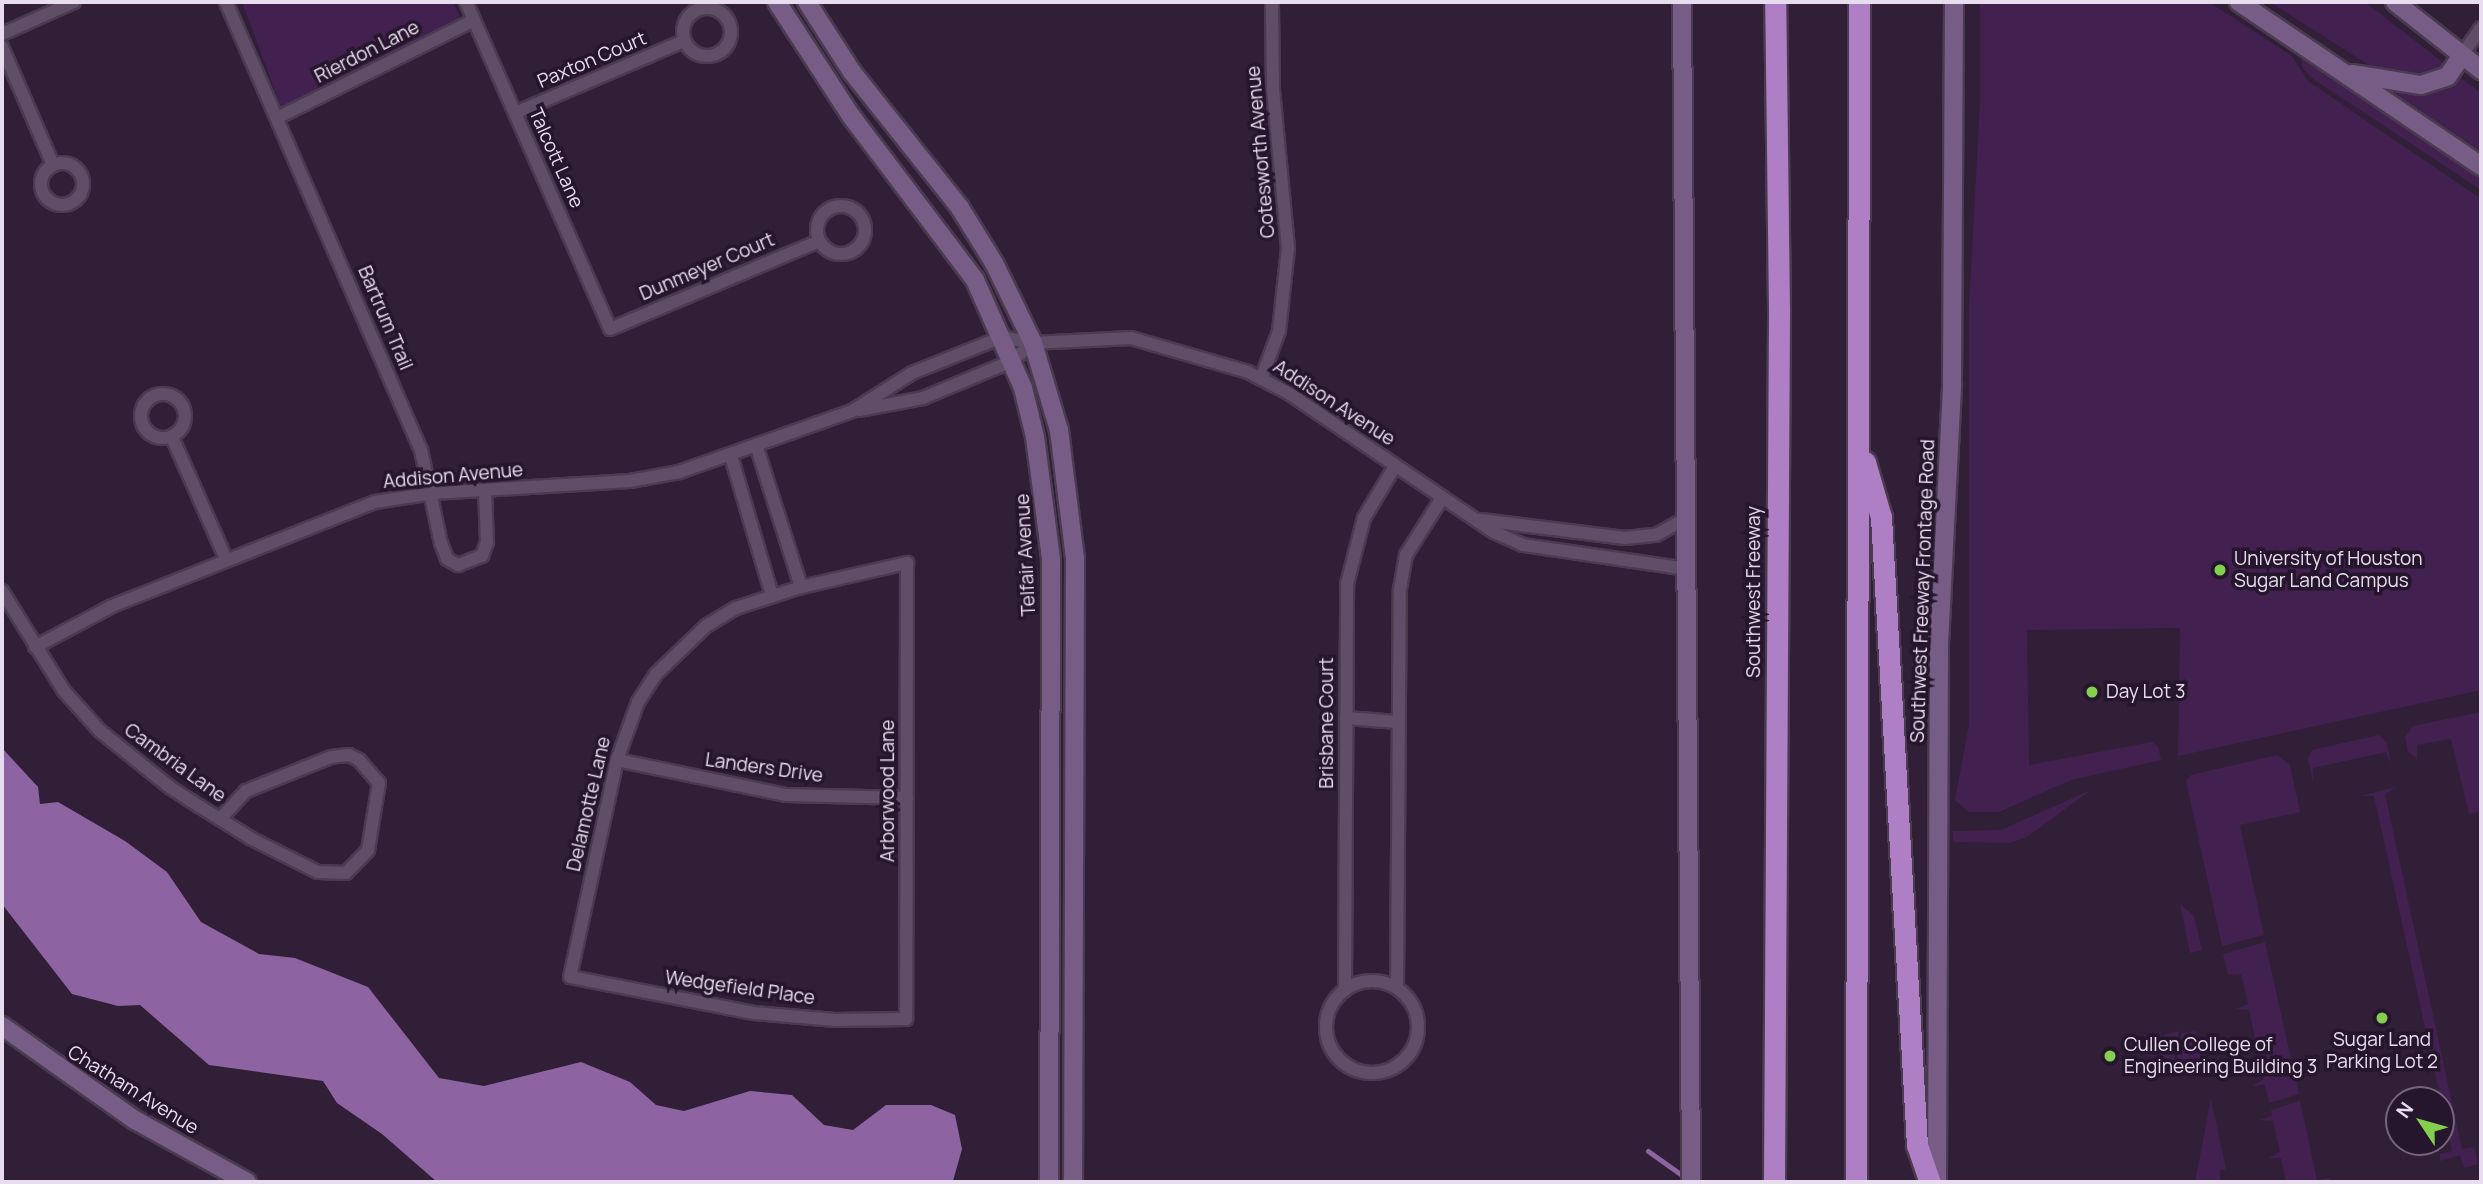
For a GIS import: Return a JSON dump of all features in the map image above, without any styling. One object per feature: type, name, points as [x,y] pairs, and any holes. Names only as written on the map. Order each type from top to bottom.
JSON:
[{"type":"highway","name":"Southwest Freeway","points":[[1774,1172],[1779,324],[1775,2]]},
{"type":"highway","points":[[1856,1181],[1859,2]]},
{"type":"highway","points":[[1858,439],[1881,517],[1917,1145],[1930,1182]]},
{"type":"main road","name":"Telfair Avenue","points":[[777,2],[830,87],[975,280],[1012,361],[1035,437],[1051,559],[1049,1182]]},
{"type":"main road","points":[[807,2],[852,72],[960,208],[994,263],[1033,343],[1059,430],[1075,558],[1073,1182]]},
{"type":"main road","points":[[1682,2],[1691,1182]]},
{"type":"main road","name":"Southwest Freeway Frontage Road","points":[[1937,1182],[1939,644],[1952,383],[1954,2]]},
{"type":"main road","points":[[2239,2],[2481,166]]},
{"type":"main road","points":[[2395,2],[2481,70]]},
{"type":"main road","points":[[2346,73],[2421,85],[2448,76],[2462,55]]},
{"type":"main road","name":"Chatham Avenue","points":[[2,1026],[135,1120],[247,1182]]},
{"type":"street","points":[[2,34],[74,2]]},
{"type":"street","name":"Bartrum Trail","points":[[226,2],[421,450],[433,493],[441,543],[447,559],[458,565],[482,556],[487,542],[485,490]]},
{"type":"street","name":"Talcott Lane","points":[[467,2],[610,329]]},
{"type":"street","name":"Cotesworth Avenue","points":[[1261,379],[1279,331],[1288,248],[1273,88],[1272,2]]},
{"type":"street","name":"Rierdon Lane","points":[[277,118],[474,20]]},
{"type":"street","points":[[2462,55],[2481,28]]},
{"type":"street","name":"Paxton Court","points":[[515,113],[684,41]]},
{"type":"street","points":[[2,47],[53,165]]},
{"type":"street","name":"Dunmeyer Court","points":[[610,329],[819,241]]},
{"type":"street","name":"Addison Avenue","points":[[852,411],[912,373],[1002,337],[1033,343],[1131,338],[1180,349],[1261,379],[1442,498],[1523,545],[1550,552],[1657,562],[1688,569]]},
{"type":"street","name":"Addison Avenue","points":[[35,647],[112,606],[375,502],[433,493],[631,481],[757,448],[852,411],[923,398],[1012,361],[1033,343]]},
{"type":"street","points":[[172,437],[226,559]]},
{"type":"street","points":[[757,448],[801,587]]},
{"type":"street","points":[[731,456],[772,595]]},
{"type":"street","name":"Brisbane Court","points":[[1395,466],[1364,518],[1354,547],[1347,584],[1345,990],[1330,1007],[1327,1038],[1344,1064],[1371,1073],[1399,1064],[1416,1041],[1415,1011],[1397,988]]},
{"type":"street","points":[[1345,990],[1367,981],[1397,988],[1400,589],[1406,555],[1442,498]]},
{"type":"street","name":"Addison Avenue","points":[[1477,519],[1625,538],[1656,534],[1688,517]]},
{"type":"street","name":"Delamotte Lane","points":[[570,977],[617,760],[638,702],[679,649],[716,620],[772,595],[907,563]]},
{"type":"street","name":"Arborwood Lane","points":[[906,1019],[907,563]]},
{"type":"street","name":"Cambria Lane","points":[[2,591],[64,691],[100,731],[161,781],[220,819],[318,872],[346,873],[368,850],[380,794],[375,773],[349,755],[331,757],[246,791],[220,819]]},
{"type":"street","points":[[1346,718],[1398,722]]},
{"type":"street","name":"Landers Drive","points":[[617,760],[786,795],[907,798]]},
{"type":"street","name":"Wedgefield Place","points":[[570,977],[754,1013],[835,1020],[906,1019]]},
{"type":"shaded area","points":[[242,2],[453,2],[461,19],[281,107]]},
{"type":"shaded area","points":[[1980,2],[2209,2],[2292,56],[2308,81],[2481,199],[2481,690],[2178,756],[2180,628],[2027,630],[2029,765],[2152,742],[2158,746],[2161,760],[2071,780],[1999,812],[1969,812],[1955,800],[1969,725],[1969,306],[1980,103]]},
{"type":"shaded area","points":[[2270,2],[2365,2],[2445,64],[2424,76],[2375,69]]},
{"type":"shaded area","points":[[2301,58],[2481,178],[2481,190],[2313,79],[2302,67]]},
{"type":"shaded area","points":[[2462,79],[2481,93],[2481,151],[2393,92],[2394,88],[2427,94]]},
{"type":"shaded area","points":[[2481,712],[2481,811],[2469,814],[2451,739],[2417,745],[2417,759],[2408,752],[2405,737],[2413,726]]},
{"type":"shaded area","points":[[2379,735],[2387,743],[2391,765],[2386,752],[2313,768],[2313,781],[2308,759],[2312,750]]},
{"type":"shaded area","points":[[2,748],[38,787],[40,804],[58,802],[125,841],[167,872],[201,922],[259,954],[295,958],[368,987],[439,1078],[484,1086],[581,1062],[630,1082],[656,1105],[684,1111],[750,1091],[792,1095],[824,1125],[853,1130],[886,1105],[931,1105],[955,1115],[962,1149],[953,1181],[437,1182],[382,1134],[337,1103],[323,1081],[209,1065],[140,1005],[118,1006],[72,994],[2,904]]},
{"type":"shaded area","points":[[2277,755],[2290,765],[2300,812],[2240,825],[2264,935],[2222,946],[2186,781],[2191,775]]},
{"type":"shaded area","points":[[2396,787],[2385,794],[2448,1086],[2438,1086],[2374,796],[2361,796]]},
{"type":"shaded area","points":[[2091,790],[2027,837],[2010,843],[1953,842],[1953,831],[2001,830]]},
{"type":"shaded area","points":[[2180,904],[2194,916],[2202,950],[2190,953]]},
{"type":"shaded area","points":[[2265,942],[2299,1094],[2269,1103],[2265,1085],[2252,1086],[2264,1079],[2257,1048],[2243,1046],[2256,1042],[2249,1010],[2235,1009],[2248,1004],[2241,974],[2228,975],[2223,954]]},
{"type":"shaded area","points":[[2179,1031],[2174,1060],[2160,1058],[2164,1035]]},
{"type":"shaded area","points":[[2196,1031],[2203,1065],[2177,1061],[2182,1033]]},
{"type":"shaded area","points":[[2161,1032],[2156,1057],[2142,1055],[2145,1035]]},
{"type":"shaded area","points":[[2211,1099],[2226,1169],[2220,1170],[2220,1182],[2195,1182]]},
{"type":"shaded area","points":[[2300,1101],[2317,1180],[2329,1178],[2331,1182],[2286,1182],[2281,1158],[2268,1158],[2280,1152],[2273,1121],[2260,1120],[2272,1116],[2271,1110]]},
{"type":"shaded area","points":[[2455,1117],[2462,1149],[2474,1147],[2478,1164],[2464,1168],[2460,1155],[2440,1161],[2440,1156],[2455,1156]]},
{"type":"waterway","points":[[1648,1151],[1686,1178]]},
{"type":"place","name":"University of Houston Sugar Land Campus","points":[[2220,570]]},
{"type":"place","name":"Day Lot 3","points":[[2092,692]]},
{"type":"place","name":"Sugar Land Parking Lot 2","points":[[2382,1018]]},
{"type":"place","name":"Cullen College of Engineering Building 3","points":[[2110,1056]]}]
